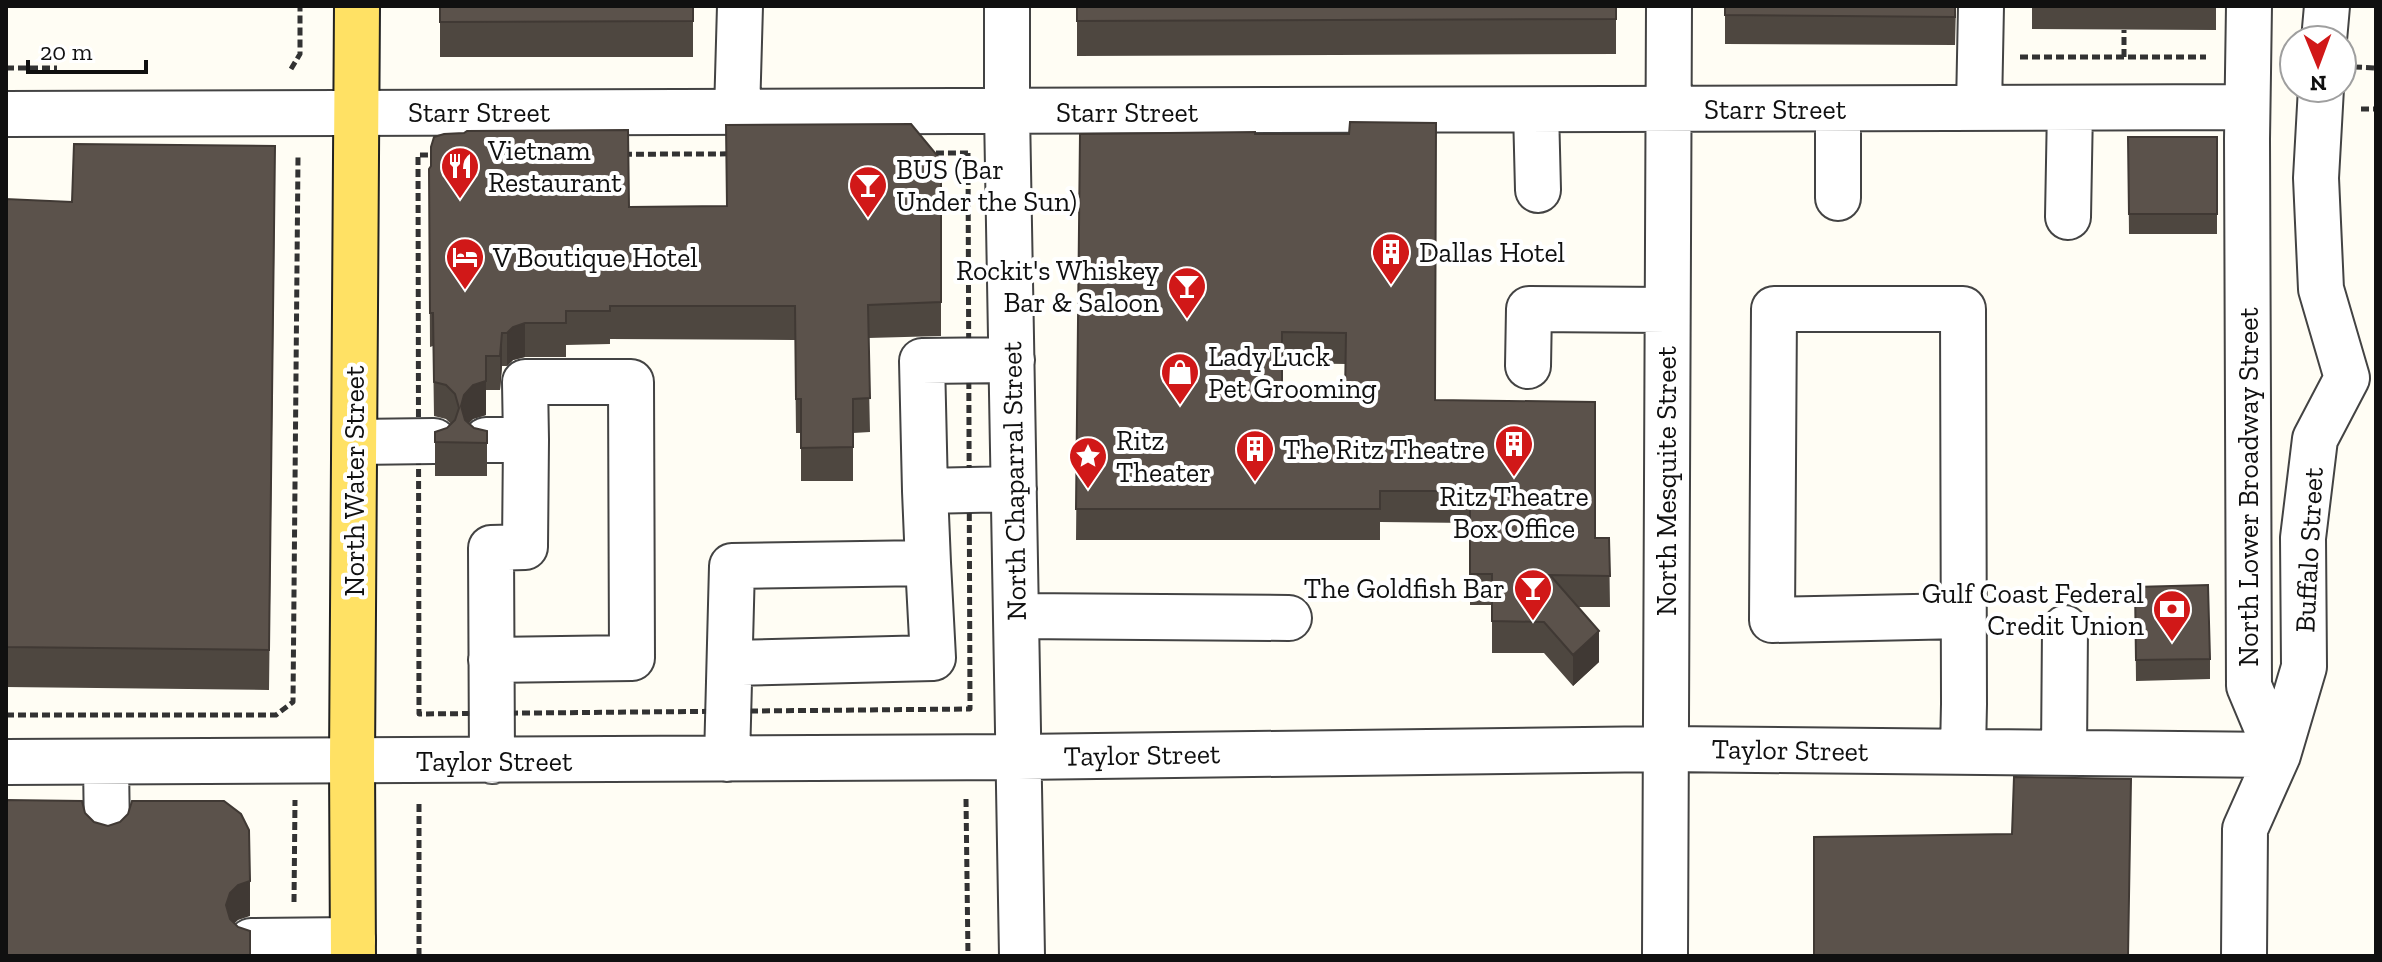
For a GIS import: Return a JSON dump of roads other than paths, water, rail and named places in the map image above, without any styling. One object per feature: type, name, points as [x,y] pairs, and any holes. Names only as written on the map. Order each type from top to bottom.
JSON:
[{"type":"main road","name":"North Water Street","points":[[353,948],[357,6]]},
{"type":"street","points":[[737,113],[740,6]]},
{"type":"street","name":"North Chaparral Street","points":[[1007,6],[1007,112],[990,360],[1014,489],[1022,956]]},
{"type":"street","name":"North Mesquite Street","points":[[1665,956],[1669,6]]},
{"type":"street","points":[[1979,108],[1981,6]]},
{"type":"street","name":"North Lower Broadway Street","points":[[2249,6],[2249,686],[2278,755]]},
{"type":"street","points":[[2327,104],[2316,178],[2321,289],[2361,379]]},
{"type":"street","name":"Starr Street","points":[[6,114],[2247,107]]},
{"type":"street","points":[[2068,217],[2070,108]]},
{"type":"street","points":[[1838,109],[1838,198]]},
{"type":"street","points":[[1536,110],[1538,190]]},
{"type":"street","points":[[1528,366],[1529,309],[1667,310]]},
{"type":"street","points":[[1963,616],[1772,620],[1774,309],[1963,309],[1963,616],[1963,751]]},
{"type":"street","points":[[731,663],[933,658],[922,361],[990,360]]},
{"type":"street","name":"Buffalo Street","points":[[2278,755],[2304,667],[2303,538],[2315,439],[2361,379]]},
{"type":"street","points":[[491,660],[632,658],[631,382],[525,382],[506,440],[525,547],[491,548],[491,660],[492,761]]},
{"type":"street","points":[[355,442],[426,441]]},
{"type":"street","points":[[925,491],[1014,489]]},
{"type":"street","points":[[727,759],[732,566],[928,563]]},
{"type":"street","points":[[1017,616],[1289,618]]},
{"type":"street","points":[[2064,752],[2065,628]]},
{"type":"street","name":"Taylor Street","points":[[6,762],[1019,757],[1665,749],[2278,755]]},
{"type":"street","points":[[2244,956],[2245,829],[2278,755]]},
{"type":"street","points":[[106,762],[107,836]]},
{"type":"street","points":[[251,941],[294,941],[353,948]]},
{"type":"place","name":"Vietnam Restaurant","points":[[460,200]]},
{"type":"place","name":"BUS (Bar Under the Sun)","points":[[868,219]]},
{"type":"place","name":"Dallas Hotel","points":[[1391,286]]},
{"type":"place","name":"V Boutique Hotel","points":[[465,291]]},
{"type":"place","name":"Rockit's Whiskey Bar & Saloon","points":[[1187,320]]},
{"type":"place","name":"Lady Luck Pet Grooming","points":[[1180,406]]},
{"type":"place","name":"Ritz Theatre Box Office","points":[[1514,478]]},
{"type":"place","name":"The Ritz Theatre","points":[[1255,483]]},
{"type":"place","name":"Ritz Theater","points":[[1088,490]]},
{"type":"place","name":"The Goldfish Bar","points":[[1533,622]]},
{"type":"place","name":"Gulf Coast Federal Credit Union","points":[[2172,643]]}]
